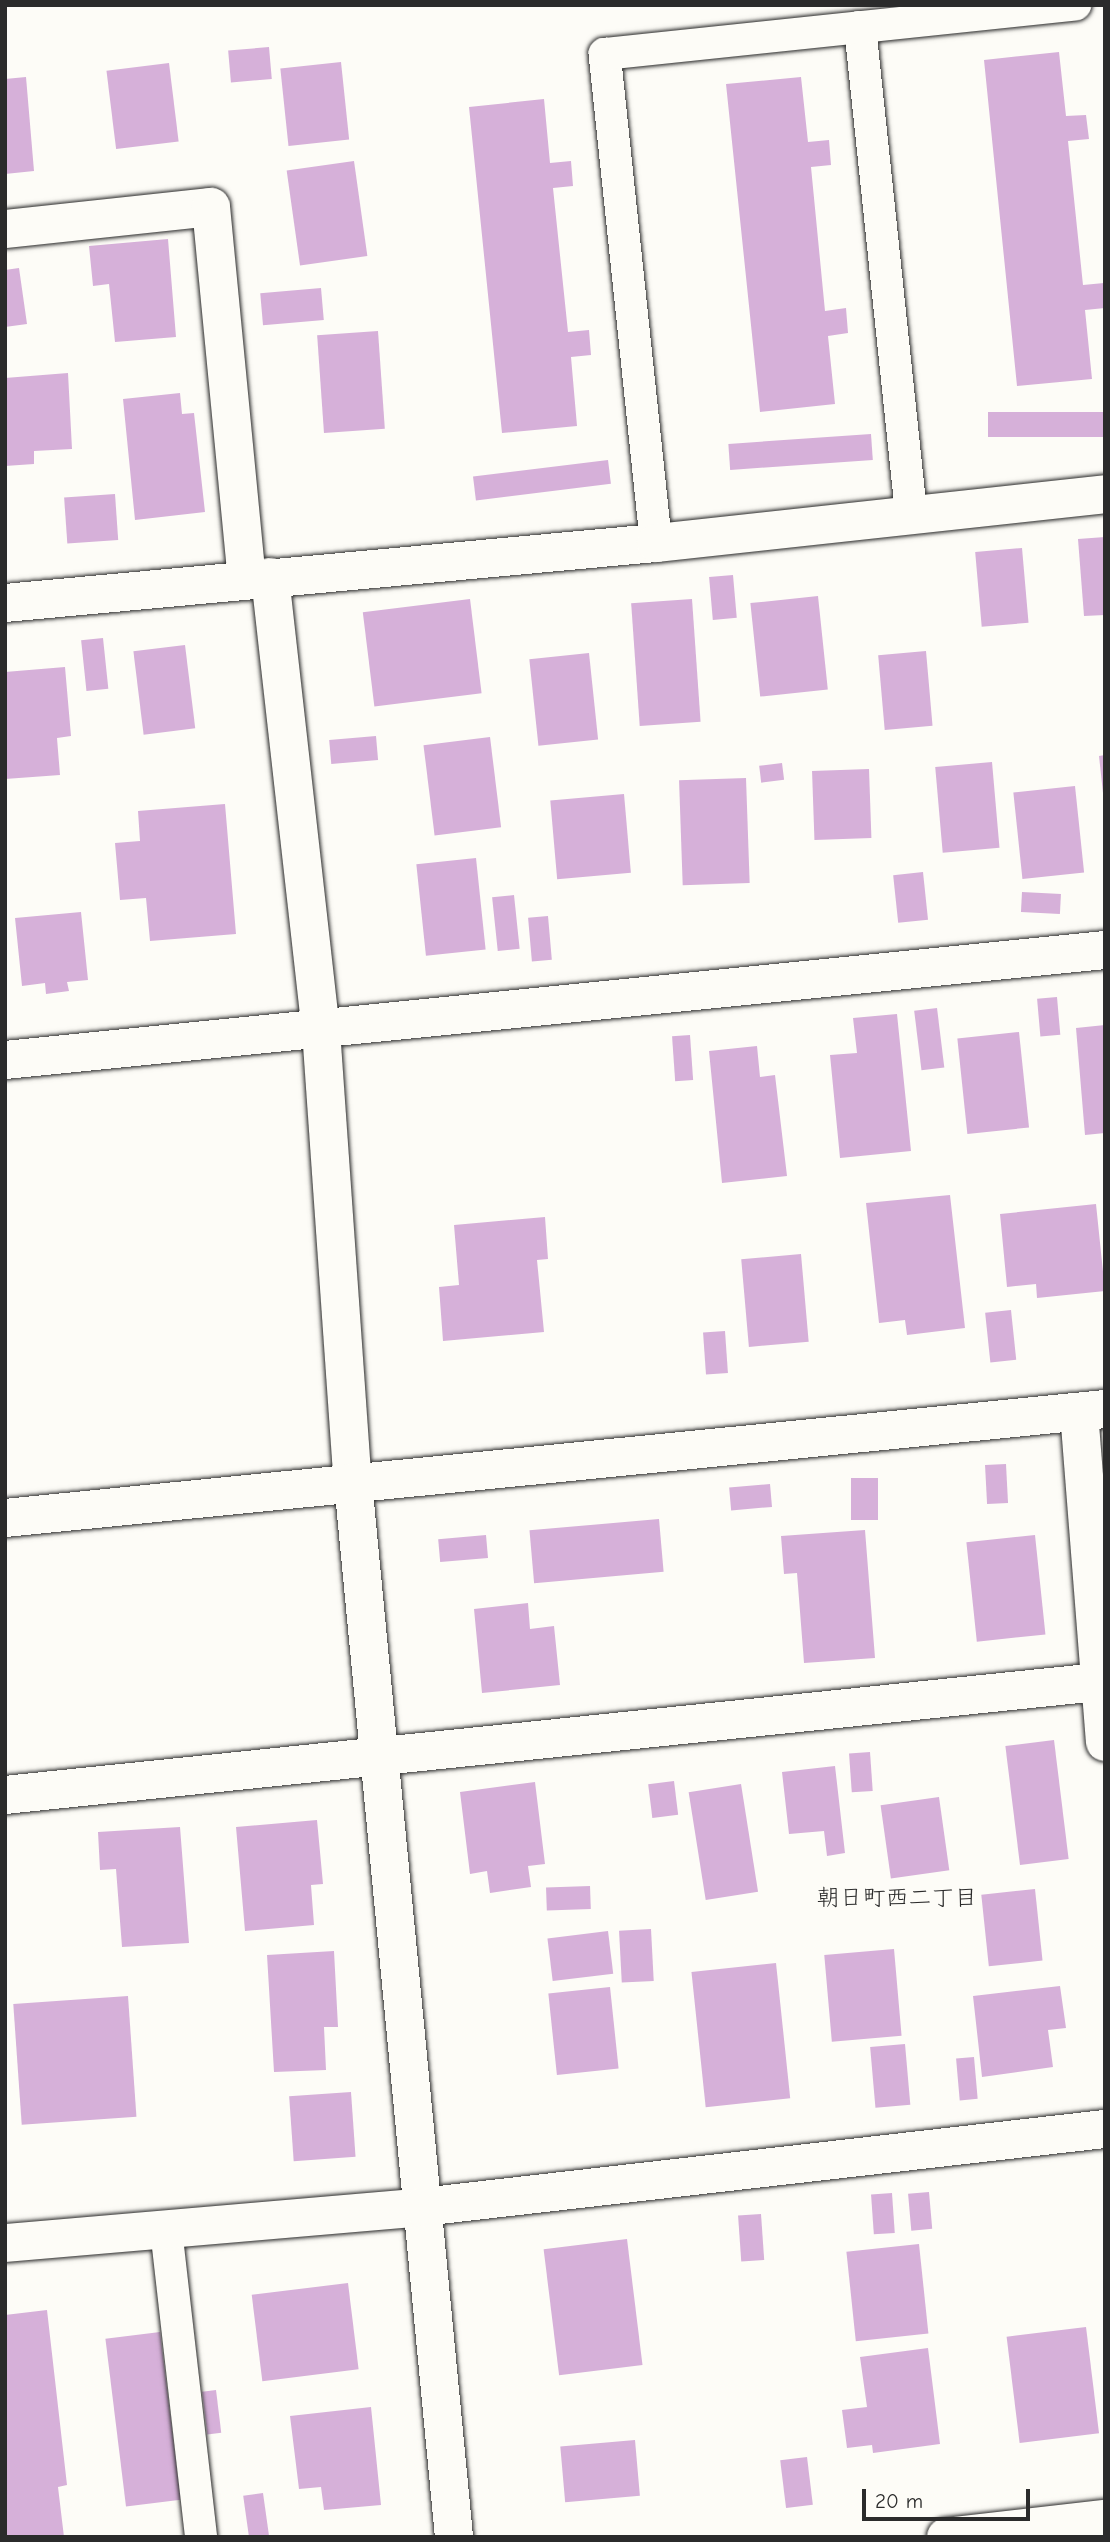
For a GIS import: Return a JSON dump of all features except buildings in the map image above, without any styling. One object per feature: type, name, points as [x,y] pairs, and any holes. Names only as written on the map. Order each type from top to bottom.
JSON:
[{"type":"street","points":[[5,229],[211,207],[258,579],[321,1030],[353,1482],[454,2537]]},
{"type":"street","points":[[5,603],[656,542],[1105,494]]},
{"type":"street","points":[[5,1060],[1105,950]]},
{"type":"street","points":[[5,1518],[1092,1411],[1100,1682],[1105,1742]]},
{"type":"street","points":[[5,1795],[379,1759],[1100,1682]]},
{"type":"street","points":[[5,2243],[422,2207],[1105,2129]]},
{"type":"street","points":[[946,2537],[1105,2519]]},
{"type":"lane","points":[[656,542],[605,54],[1075,5]]},
{"type":"lane","points":[[860,27],[911,515]]},
{"type":"lane","points":[[166,2229],[201,2537]]},
{"type":"district","name":"朝日町西二丁目","points":[[897,1898]]}]
